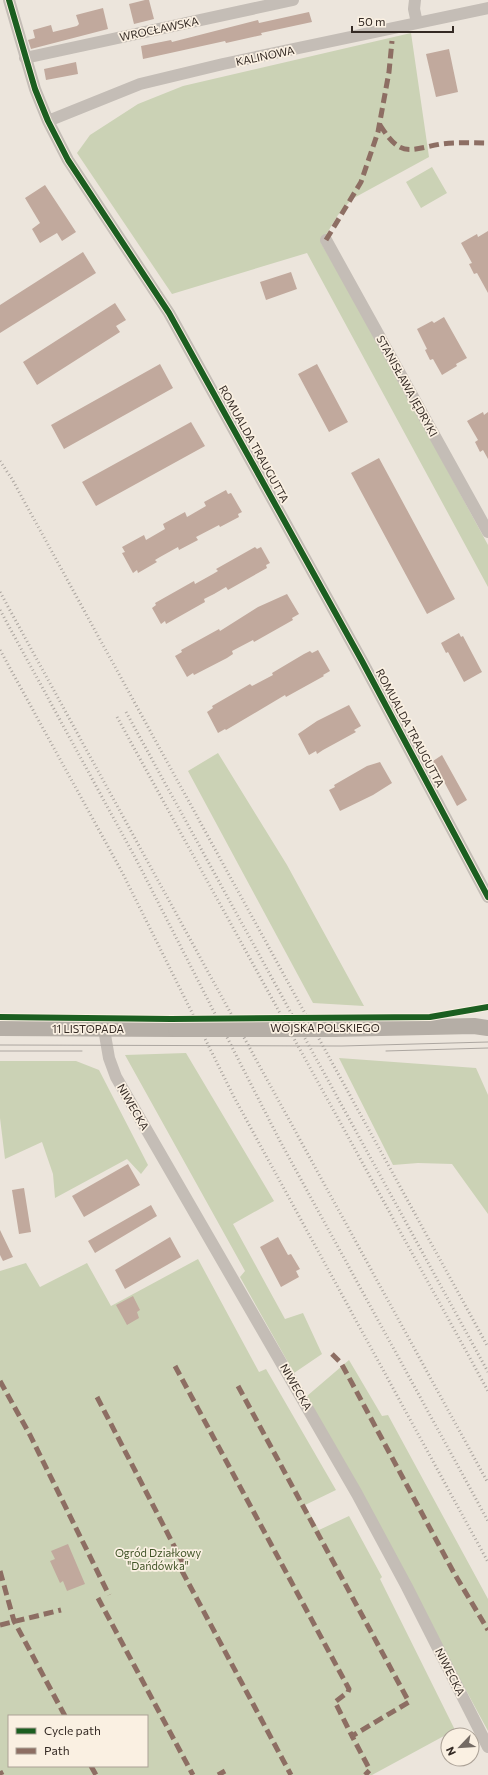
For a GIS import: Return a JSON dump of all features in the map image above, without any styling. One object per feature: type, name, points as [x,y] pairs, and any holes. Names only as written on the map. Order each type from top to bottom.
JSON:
[{"type":"main road","name":"WOJSKA POLSKIEGO","points":[[176,1029],[334,1029],[483,1024]]},
{"type":"main road","name":"11 LISTOPADA","points":[[0,1028],[176,1029]]},
{"type":"street","name":"ROMUALDA TRAUGUTTA","points":[[9,0],[35,89],[48,121],[68,160],[169,313],[362,661],[488,897]]},
{"type":"street","name":"WROCŁAWSKA","points":[[25,58],[294,0]]},
{"type":"street","points":[[415,0],[414,9],[417,23]]},
{"type":"street","name":"KALINOWA","points":[[48,121],[140,84],[223,64],[488,8]]},
{"type":"street","name":"STANISŁAWA JĘDRYKI","points":[[326,240],[488,532]]},
{"type":"street","name":"NIWECKA","points":[[104,1029],[109,1058],[116,1077],[357,1494],[408,1587],[488,1747]]},
{"type":"green space","points":[[411,33],[429,157],[352,199],[338,215],[321,243],[365,318],[488,545],[488,587],[307,253],[172,294],[77,153],[90,135],[138,104],[183,86]]},
{"type":"green space","points":[[432,167],[447,193],[421,208],[406,182]]},
{"type":"green space","points":[[218,753],[287,865],[364,1006],[313,1003],[188,771]]},
{"type":"green space","points":[[186,1053],[274,1201],[233,1224],[285,1319],[303,1313],[322,1354],[294,1373],[240,1277],[245,1271],[125,1055]]},
{"type":"green space","points":[[339,1058],[476,1068],[488,1095],[488,1214],[452,1164],[418,1163],[393,1165]]},
{"type":"green space","points":[[0,1061],[76,1061],[99,1070],[148,1165],[141,1174],[127,1159],[55,1198],[53,1174],[42,1142],[5,1159],[0,1118]]},
{"type":"green space","name":"Ogród Działkowy \"Dańdówka\"","points":[[198,1259],[259,1372],[266,1369],[336,1490],[305,1505],[319,1530],[349,1516],[382,1577],[380,1579],[454,1727],[440,1727],[440,1738],[372,1775],[0,1775],[0,1271],[26,1263],[40,1287],[87,1263],[111,1306]]},
{"type":"green space","points":[[349,1360],[382,1416],[388,1415],[488,1599],[488,1731],[307,1396]]},
{"type":"building","points":[[149,0],[154,19],[134,24],[129,4]]},
{"type":"building","points":[[103,8],[108,29],[31,49],[28,40],[35,38],[33,30],[51,25],[53,32],[77,26],[79,24],[76,15]]},
{"type":"building","points":[[309,12],[312,22],[261,33],[262,35],[226,43],[225,41],[143,59],[141,46],[171,40],[172,42],[258,20],[259,23]]},
{"type":"building","points":[[449,49],[458,92],[436,97],[426,54]]},
{"type":"building","points":[[76,62],[78,74],[46,80],[44,69]]},
{"type":"building","points":[[45,185],[76,232],[62,241],[57,233],[40,243],[32,229],[40,223],[25,198]]},
{"type":"building","points":[[488,231],[488,293],[477,273],[474,274],[469,264],[472,263],[461,243],[477,234],[478,237]]},
{"type":"building","points":[[83,252],[96,273],[0,333],[0,305]]},
{"type":"building","points":[[291,272],[297,289],[266,300],[260,282]]},
{"type":"building","points":[[115,303],[126,320],[116,326],[120,332],[37,385],[23,362]]},
{"type":"building","points":[[444,317],[467,358],[456,364],[457,366],[442,375],[433,359],[430,360],[425,350],[427,349],[417,329],[432,321],[434,323]]},
{"type":"building","points":[[160,364],[173,388],[64,449],[51,425]]},
{"type":"building","points":[[317,364],[348,422],[329,432],[298,374]]},
{"type":"building","points":[[483,412],[484,415],[488,412],[488,459],[483,450],[480,452],[475,442],[478,440],[467,421]]},
{"type":"building","points":[[191,422],[205,446],[96,506],[82,482]]},
{"type":"building","points":[[379,458],[455,599],[427,614],[351,473]]},
{"type":"building","points":[[226,490],[228,494],[231,493],[242,512],[238,514],[239,517],[196,537],[198,540],[179,550],[178,547],[155,560],[157,562],[138,573],[137,570],[133,573],[122,553],[125,552],[122,547],[144,535],[146,540],[165,529],[163,524],[185,512],[187,517],[206,506],[204,502]]},
{"type":"building","points":[[255,547],[257,549],[261,547],[270,563],[266,565],[267,568],[228,590],[226,587],[204,599],[205,602],[166,624],[165,621],[161,624],[152,608],[156,605],[155,603],[194,581],[195,584],[213,574],[218,571],[216,569]]},
{"type":"building","points":[[287,594],[299,614],[292,618],[293,620],[254,642],[253,640],[232,651],[233,654],[227,658],[187,677],[175,656],[182,652],[181,650],[219,629],[220,631],[258,607]]},
{"type":"building","points":[[459,633],[461,637],[463,636],[482,672],[464,682],[448,652],[446,653],[441,643]]},
{"type":"building","points":[[318,650],[330,671],[323,675],[324,676],[286,697],[285,695],[226,730],[225,729],[218,733],[207,712],[213,708],[212,706],[250,684],[252,686],[273,675],[272,673],[304,654],[310,651],[312,653]]},
{"type":"building","points":[[349,705],[361,726],[354,730],[356,732],[317,754],[316,751],[309,755],[298,734],[317,721]]},
{"type":"building","points":[[442,755],[467,800],[457,806],[433,761]]},
{"type":"building","points":[[380,762],[392,783],[373,795],[340,811],[329,790],[335,787],[334,785],[367,766]]},
{"type":"building","points":[[128,1164],[140,1185],[84,1217],[72,1196]]},
{"type":"building","points":[[24,1188],[31,1232],[19,1234],[12,1190]]},
{"type":"building","points":[[151,1205],[157,1216],[95,1253],[88,1241]]},
{"type":"building","points":[[0,1230],[13,1257],[3,1261],[0,1255]]},
{"type":"building","points":[[170,1237],[181,1257],[125,1289],[115,1270]]},
{"type":"building","points":[[278,1237],[288,1255],[291,1254],[300,1269],[296,1271],[299,1277],[281,1287],[260,1247]]},
{"type":"building","points":[[133,1296],[140,1310],[137,1312],[139,1318],[127,1325],[116,1305]]},
{"type":"building","points":[[68,1544],[85,1584],[67,1591],[63,1581],[60,1583],[50,1561],[55,1559],[51,1551]]},
{"type":"tram line","points":[[0,1045],[342,1046],[488,1042]]},
{"type":"tram line","points":[[386,1051],[488,1048]]},
{"type":"tram line","points":[[0,1051],[82,1051]]},
{"type":"railway","points":[[0,461],[12,479],[488,1347]]},
{"type":"railway","points":[[0,592],[488,1483]]},
{"type":"railway","points":[[0,610],[137,861],[281,1143],[488,1521]]},
{"type":"railway","points":[[0,650],[122,872],[235,1099],[488,1562]]},
{"type":"railway","points":[[126,712],[488,1372]]},
{"type":"railway","points":[[117,717],[488,1391]]},
{"type":"marked path","points":[[326,240],[361,182],[378,132],[389,72],[392,41]]},
{"type":"marked path","points":[[380,125],[387,136],[394,143],[406,149],[447,143],[488,143]]},
{"type":"marked path","points":[[332,1354],[341,1363],[454,1573],[488,1630]]},
{"type":"marked path","points":[[175,1366],[349,1689],[348,1692],[335,1702],[352,1736]]},
{"type":"marked path","points":[[0,1381],[30,1435],[109,1595]]},
{"type":"marked path","points":[[238,1386],[409,1702],[352,1736],[370,1770],[365,1775]]},
{"type":"marked path","points":[[97,1397],[186,1569]]},
{"type":"marked path","points":[[0,1571],[14,1621],[64,1715]]},
{"type":"marked path","points":[[182,1571],[291,1775]]},
{"type":"marked path","points":[[98,1598],[193,1775]]},
{"type":"marked path","points":[[0,1625],[61,1610]]},
{"type":"marked path","points":[[92,1767],[96,1775]]},
{"type":"marked path","points":[[0,1771],[2,1775]]},
{"type":"marked path","points":[[218,1775],[225,1771]]},
{"type":"cycle path","points":[[9,0],[35,89],[48,121],[68,160],[169,313],[362,661],[488,897]]},
{"type":"cycle path","points":[[0,1017],[171,1019],[430,1017],[488,1007]]}]
